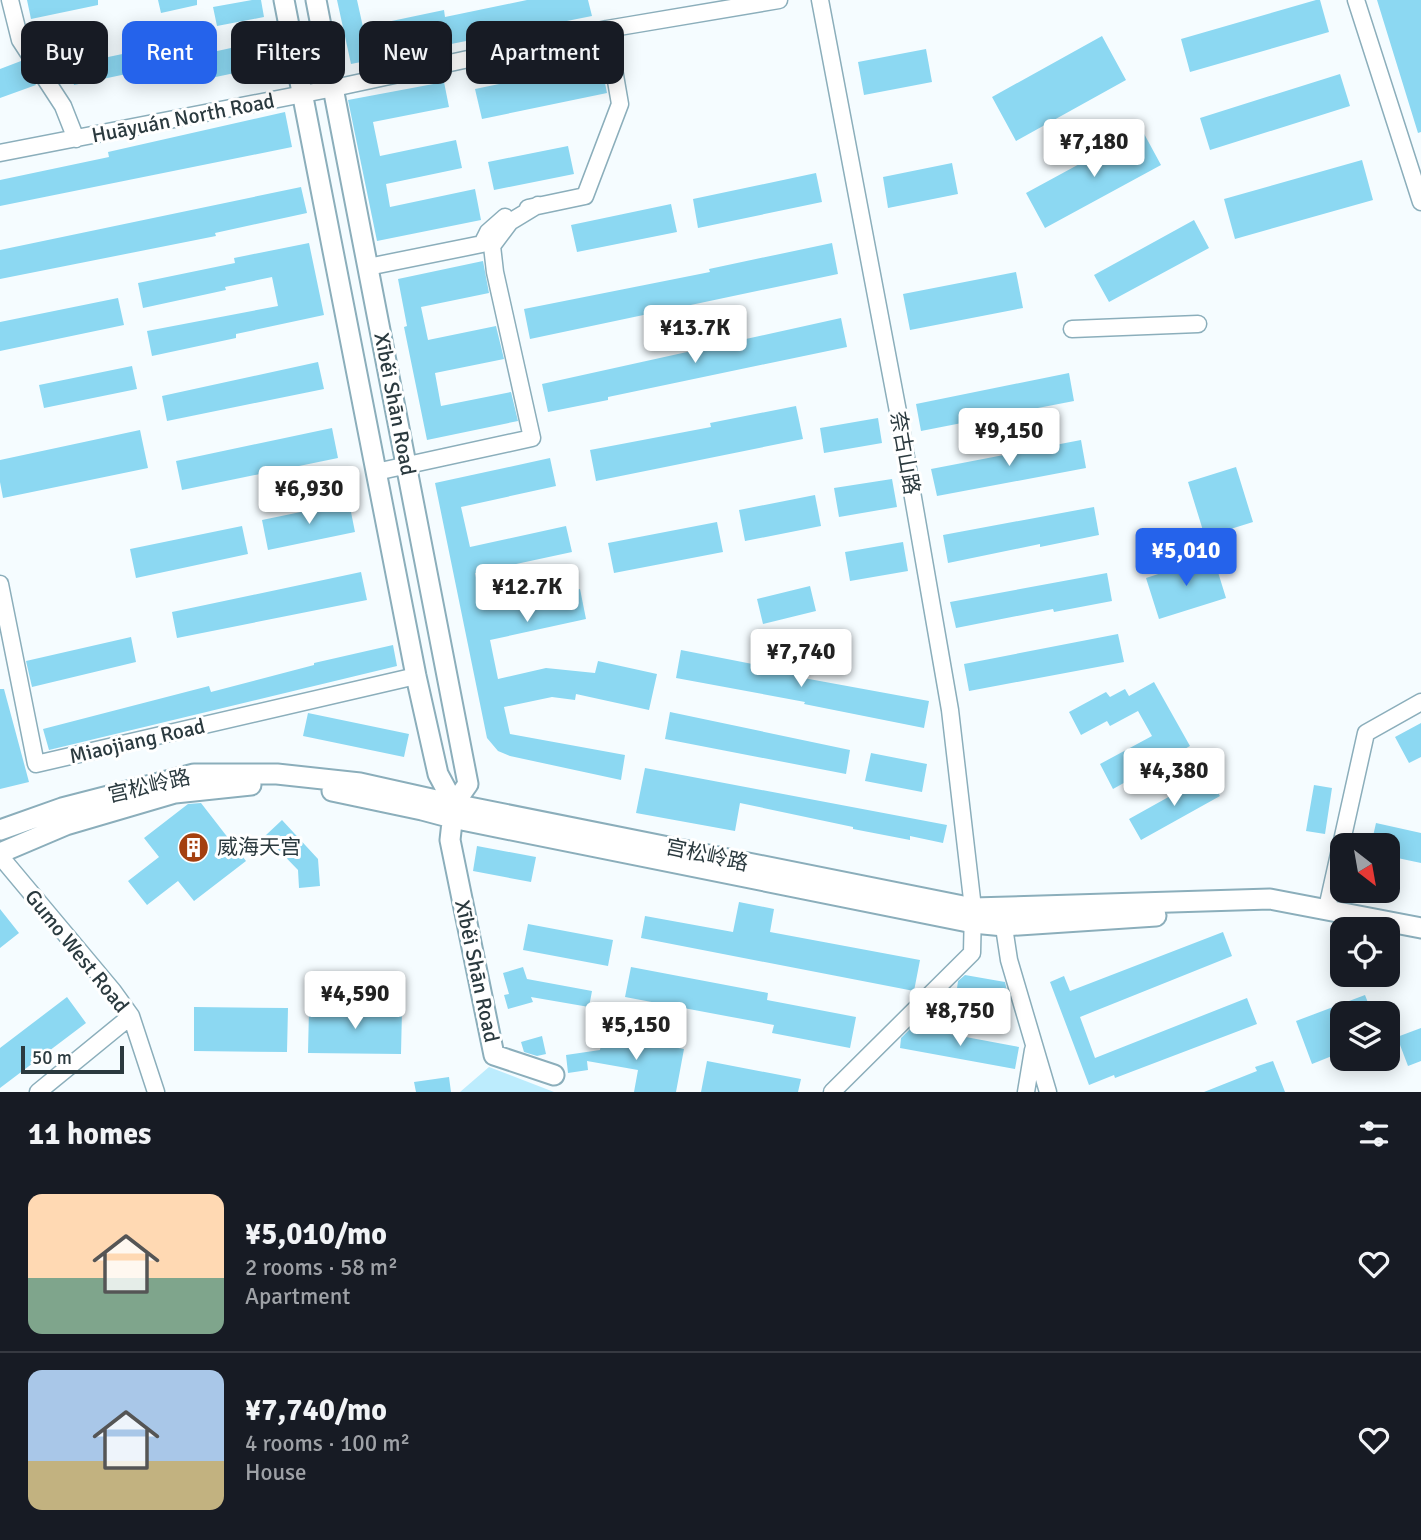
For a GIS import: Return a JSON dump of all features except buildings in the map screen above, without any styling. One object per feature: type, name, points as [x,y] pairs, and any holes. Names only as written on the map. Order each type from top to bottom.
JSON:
[{"type":"main road","name":"Xīběi Shān Road","points":[[284,0],[416,676],[438,775],[453,811]]},
{"type":"main road","name":"Xīběi Shān Road","points":[[316,0],[468,784],[453,811],[450,840],[494,1055],[554,1074]]},
{"type":"main road","name":"宫松岭路","points":[[0,830],[62,808],[194,774],[277,774],[360,783],[453,811]]},
{"type":"main road","points":[[0,854],[66,825],[175,793],[285,782],[422,810],[453,811],[973,915],[1003,917],[1250,909],[1330,923]]},
{"type":"main road","points":[[1003,917],[1270,899],[1328,908],[1421,928]]},
{"type":"main road","points":[[1400,937],[1421,941]]},
{"type":"street","points":[[10,0],[20,40],[63,106],[76,139]]},
{"type":"street","name":"Huāyuán North Road","points":[[624,26],[779,0]]},
{"type":"street","name":"奈古山路","points":[[820,0],[899,417],[950,710],[973,915],[972,953],[832,1092]]},
{"type":"street","points":[[1356,0],[1421,202]]},
{"type":"street","name":"Huāyuán North Road","points":[[0,153],[466,59]]},
{"type":"street","points":[[368,267],[482,244],[488,232],[509,214],[585,196],[620,104],[617,84]]},
{"type":"street","points":[[376,472],[532,438],[495,272],[492,246],[510,222],[538,205]]},
{"type":"street","points":[[1072,329],[1198,324]]},
{"type":"street","name":"Miaojiang Road","points":[[0,584],[36,764],[416,676]]},
{"type":"street","points":[[1328,908],[1366,733],[1421,702]]},
{"type":"street","name":"Gumo West Road","points":[[0,854],[131,1016],[156,1092]]},
{"type":"street","points":[[1003,917],[1009,960],[1048,1092]]},
{"type":"street","points":[[38,1092],[131,1016]]},
{"type":"street","points":[[1026,1092],[1034,1044]]},
{"type":"shaded area","points":[[489,1067],[554,1092],[460,1092]]},
{"type":"place","name":"威海天宫","points":[[194,847]]}]
